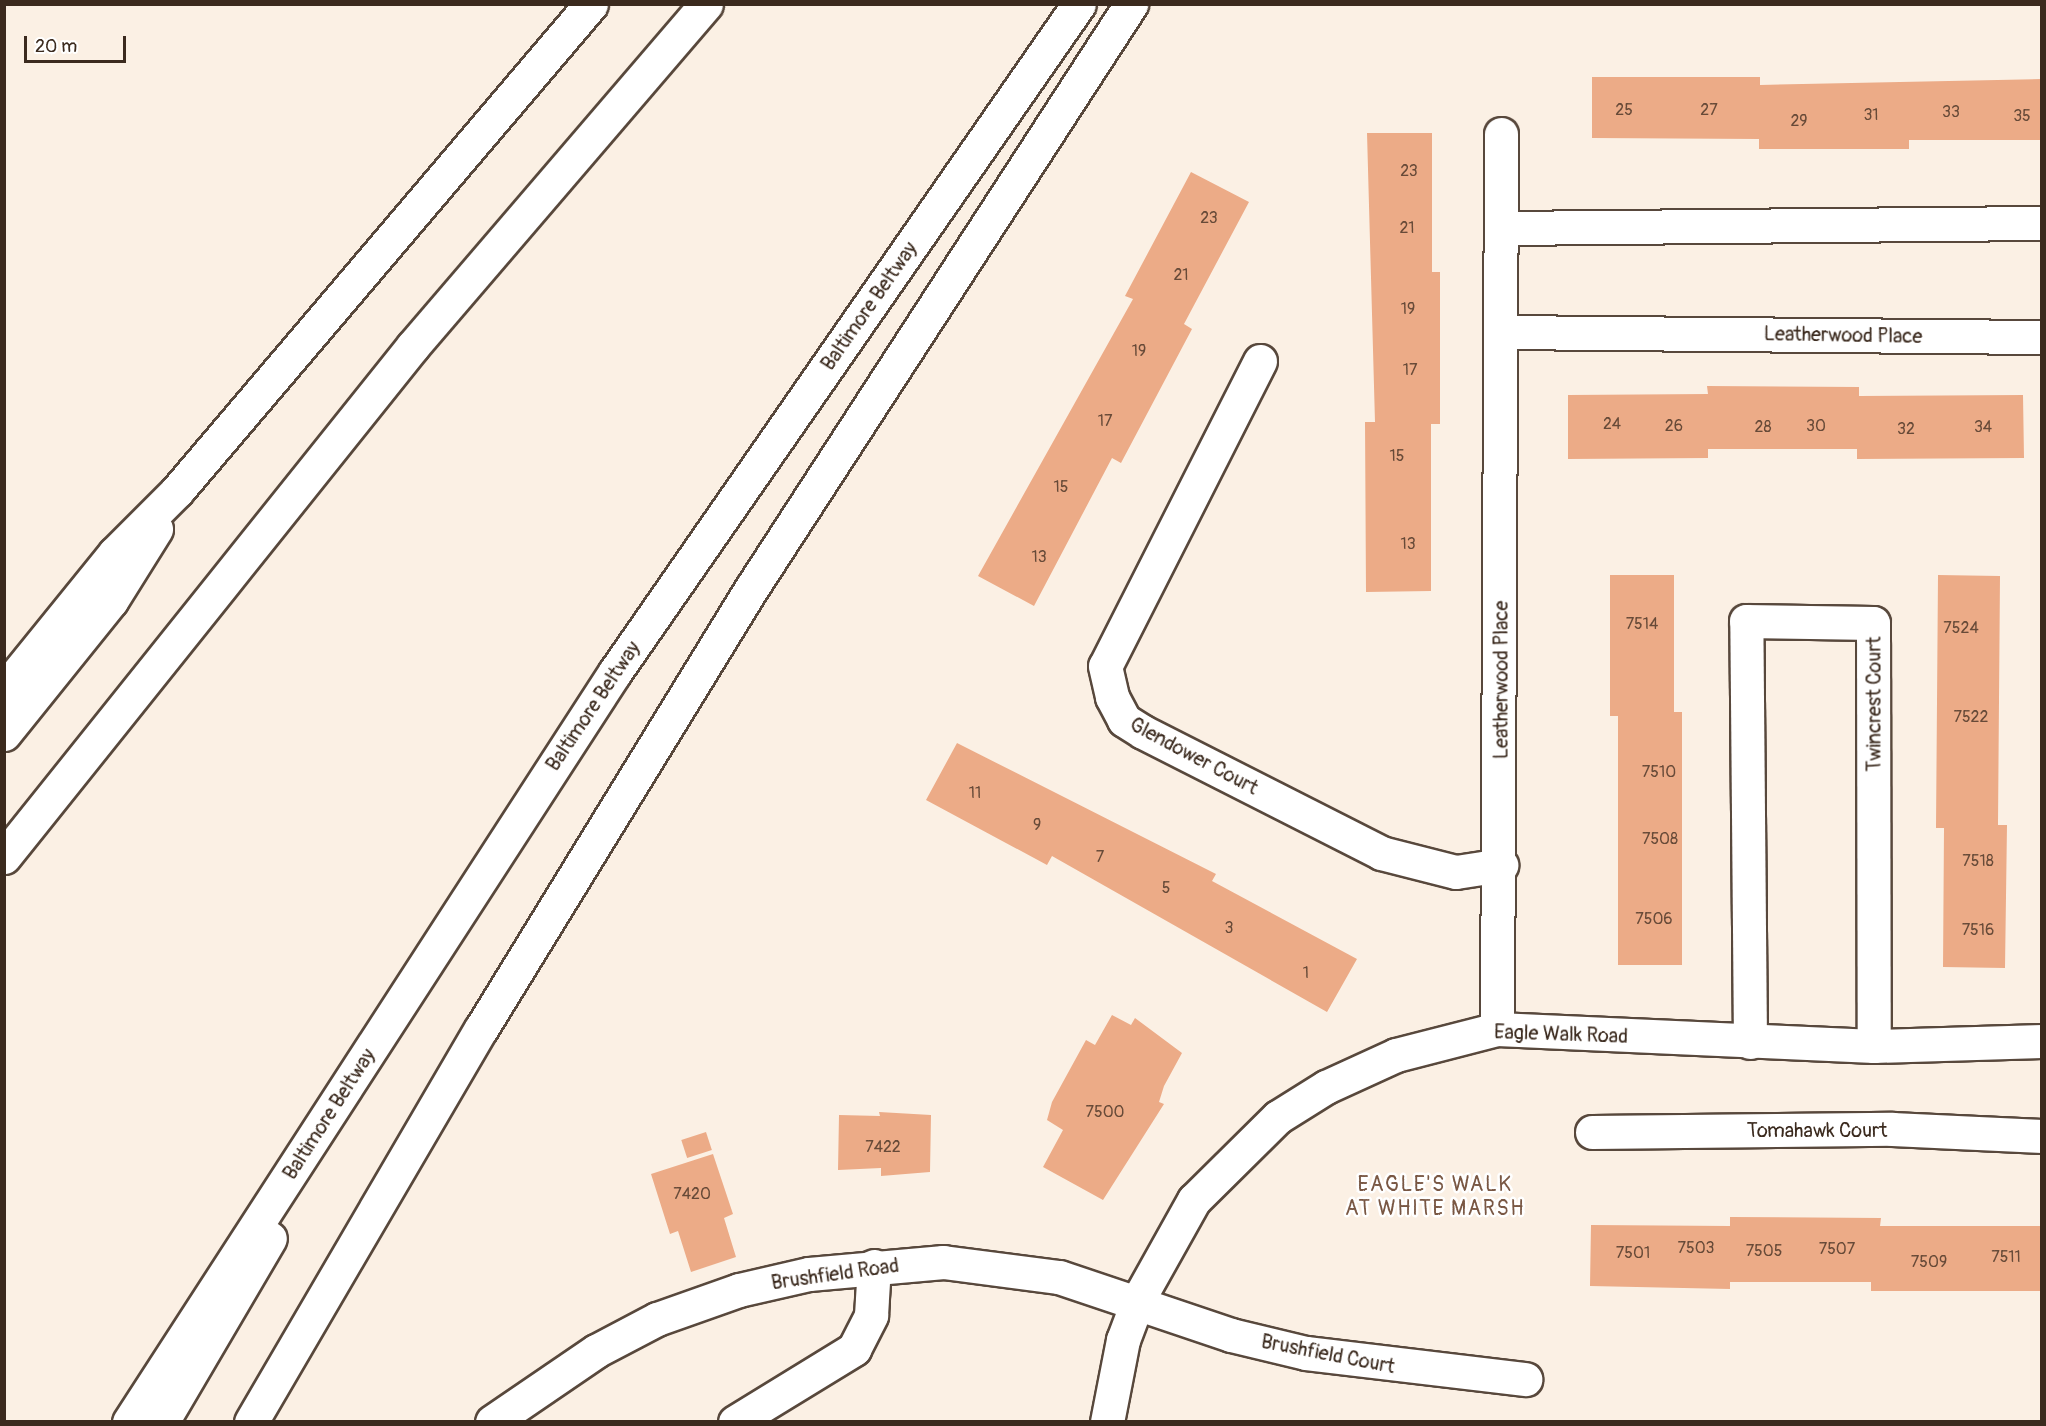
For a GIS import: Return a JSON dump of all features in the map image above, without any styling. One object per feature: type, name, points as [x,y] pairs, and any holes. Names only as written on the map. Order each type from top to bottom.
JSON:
[{"type":"main road","points":[[4,690],[115,553],[177,491],[591,4]]},
{"type":"main road","points":[[4,857],[413,346],[706,4]]},
{"type":"main road","name":"Baltimore Beltway","points":[[129,1422],[615,672],[1079,4]]},
{"type":"main road","points":[[251,1422],[481,1029],[751,589],[1131,4]]},
{"type":"main road","name":"Leatherwood Place","points":[[1497,1029],[1501,865],[1502,134]]},
{"type":"main road","points":[[1502,228],[2042,223]]},
{"type":"main road","name":"Leatherwood Place","points":[[1501,332],[2042,337]]},
{"type":"main road","name":"Glendower Court","points":[[1260,361],[1105,666],[1112,697],[1124,720],[1143,732],[1381,854],[1456,872],[1501,865]]},
{"type":"main road","points":[[4,734],[111,601],[177,491]]},
{"type":"main road","name":"Twincrest Court","points":[[1750,1042],[1746,621],[1874,623],[1874,1046]]},
{"type":"main road","points":[[162,1422],[222,1326],[395,1014]]},
{"type":"main road","name":"Eagle Walk Road","points":[[1107,1422],[1138,1300],[1194,1200],[1278,1117],[1326,1087],[1396,1055],[1497,1029],[1874,1046],[2042,1041]]},
{"type":"main road","name":"Tomahawk Court","points":[[1592,1132],[1892,1129],[2042,1136]]},
{"type":"main road","name":"Brushfield Road","points":[[492,1422],[542,1383],[657,1319],[740,1290],[874,1266],[991,1264],[1138,1300]]},
{"type":"main road","points":[[735,1422],[854,1349],[871,1315],[874,1266]]},
{"type":"main road","name":"Brushfield Court","points":[[1138,1300],[1231,1335],[1306,1353],[1525,1379]]},
{"type":"building","points":[[1592,77],[1760,77],[1760,85],[2042,79],[2042,140],[1909,140],[1909,149],[1759,149],[1759,139],[1592,138]]},
{"type":"building","points":[[1367,133],[1432,133],[1432,272],[1440,272],[1440,424],[1431,424],[1431,591],[1366,592],[1365,422],[1375,422]]},
{"type":"building","points":[[1191,172],[1249,202],[1184,324],[1192,329],[1121,463],[1112,458],[1034,606],[978,576],[1133,299],[1125,296]]},
{"type":"building","points":[[1707,386],[1859,387],[1859,396],[2023,395],[2024,458],[1857,459],[1857,449],[1708,449],[1708,458],[1568,459],[1568,395],[1708,394]]},
{"type":"building","points":[[1610,575],[1674,575],[1674,712],[1682,712],[1682,965],[1618,965],[1618,716],[1610,716]]},
{"type":"building","points":[[1938,575],[2000,576],[1998,825],[2007,825],[2005,968],[1943,967],[1944,828],[1936,828]]},
{"type":"building","points":[[957,743],[1216,874],[1212,881],[1357,959],[1327,1012],[1052,856],[1047,865],[926,800]]},
{"type":"building","points":[[1112,1015],[1131,1025],[1135,1018],[1182,1053],[1164,1086],[1159,1102],[1164,1104],[1103,1200],[1043,1167],[1063,1130],[1047,1120],[1052,1102],[1086,1040],[1095,1045]]},
{"type":"building","points":[[879,1112],[931,1115],[930,1172],[881,1176],[881,1168],[838,1170],[839,1115],[880,1116]]},
{"type":"building","points":[[706,1132],[712,1150],[687,1158],[681,1140]]},
{"type":"building","points":[[713,1154],[733,1214],[724,1218],[736,1257],[691,1272],[678,1231],[670,1234],[651,1174]]},
{"type":"building","points":[[1730,1217],[1881,1218],[1880,1226],[2042,1226],[2042,1291],[1871,1291],[1871,1282],[1730,1282],[1730,1289],[1590,1286],[1591,1225],[1730,1226]]},
{"type":"district","name":"EAGLE'S WALK AT WHITE MARSH","points":[[1435,1197]]}]
